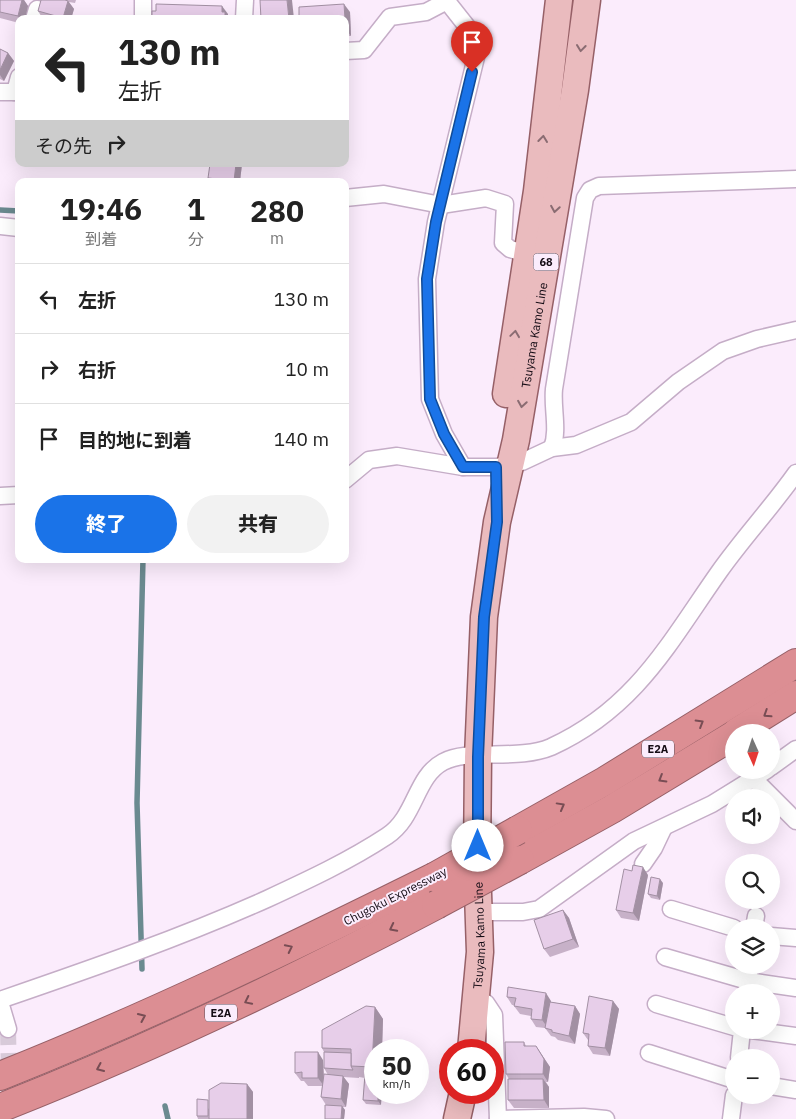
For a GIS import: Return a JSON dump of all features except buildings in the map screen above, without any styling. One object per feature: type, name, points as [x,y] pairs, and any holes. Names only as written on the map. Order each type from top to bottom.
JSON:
[{"type":"highway","name":"Chugoku Expressway","points":[[0,1076],[81,1044],[203,990],[434,877],[605,781],[796,663]]},
{"type":"highway","points":[[750,724],[796,695]]},
{"type":"highway","name":"E2A","points":[[0,1108],[86,1074],[208,1020],[325,964],[612,809],[725,740]]},
{"type":"main road","name":"Tsuyama Kamo Line","points":[[472,1039],[480,952],[478,757],[484,617],[504,466],[527,254],[537,191],[559,0]]},
{"type":"main road","name":"Tsuyama Kamo Line","points":[[504,466],[575,90],[587,0]]},
{"type":"main road","points":[[457,1119],[460,1104]]},
{"type":"street","points":[[142,0],[143,15]]},
{"type":"street","points":[[244,15],[245,0]]},
{"type":"street","points":[[349,51],[364,50],[390,17],[426,12],[447,1],[472,33],[476,53],[440,205],[427,279],[430,399],[444,434],[463,467]]},
{"type":"street","points":[[552,448],[556,438],[552,401],[585,198],[590,190],[599,186],[796,179]]},
{"type":"street","points":[[349,198],[384,194],[440,205],[486,198],[505,204],[503,242],[510,249],[527,254]]},
{"type":"street","points":[[0,226],[15,228]]},
{"type":"street","points":[[349,477],[369,460],[397,456],[463,467],[504,466],[541,454],[552,448],[576,445],[631,422],[678,382],[723,351],[757,339],[796,330]]},
{"type":"street","points":[[8,1029],[0,1001],[217,921],[326,872],[401,826],[429,772],[444,761],[533,753],[552,746],[600,717],[628,696],[647,676],[721,569],[796,473]]},
{"type":"street","points":[[0,496],[15,495]]},
{"type":"street","points":[[780,761],[796,749]]},
{"type":"street","points":[[479,912],[523,912],[540,909],[634,841],[712,804],[753,779]]},
{"type":"street","points":[[765,779],[793,814]]},
{"type":"street","points":[[643,864],[654,848],[663,828]]},
{"type":"street","points":[[672,909],[725,925]]},
{"type":"street","points":[[780,937],[796,938]]},
{"type":"street","points":[[665,958],[739,984]]},
{"type":"street","points":[[780,988],[796,988]]},
{"type":"street","points":[[476,998],[486,1003],[494,1015],[497,1049],[498,1119],[584,1117],[606,1119]]},
{"type":"street","points":[[656,1004],[725,1024]]},
{"type":"street","points":[[780,1034],[796,1036]]},
{"type":"street","points":[[649,1053],[725,1077]]},
{"type":"street","points":[[780,1087],[796,1090]]},
{"type":"street","points":[[731,1119],[733,1104]]},
{"type":"waterway","points":[[0,210],[15,211]]},
{"type":"waterway","points":[[142,969],[137,803],[143,563]]},
{"type":"waterway","points":[[165,1106],[168,1119]]},
{"type":"tunnel","points":[[8,1029],[10,1119]]},
{"type":"route","points":[[472,72],[436,222],[427,279],[430,399],[444,434],[463,467],[496,467],[497,522],[484,617],[478,757],[478,846]]}]
